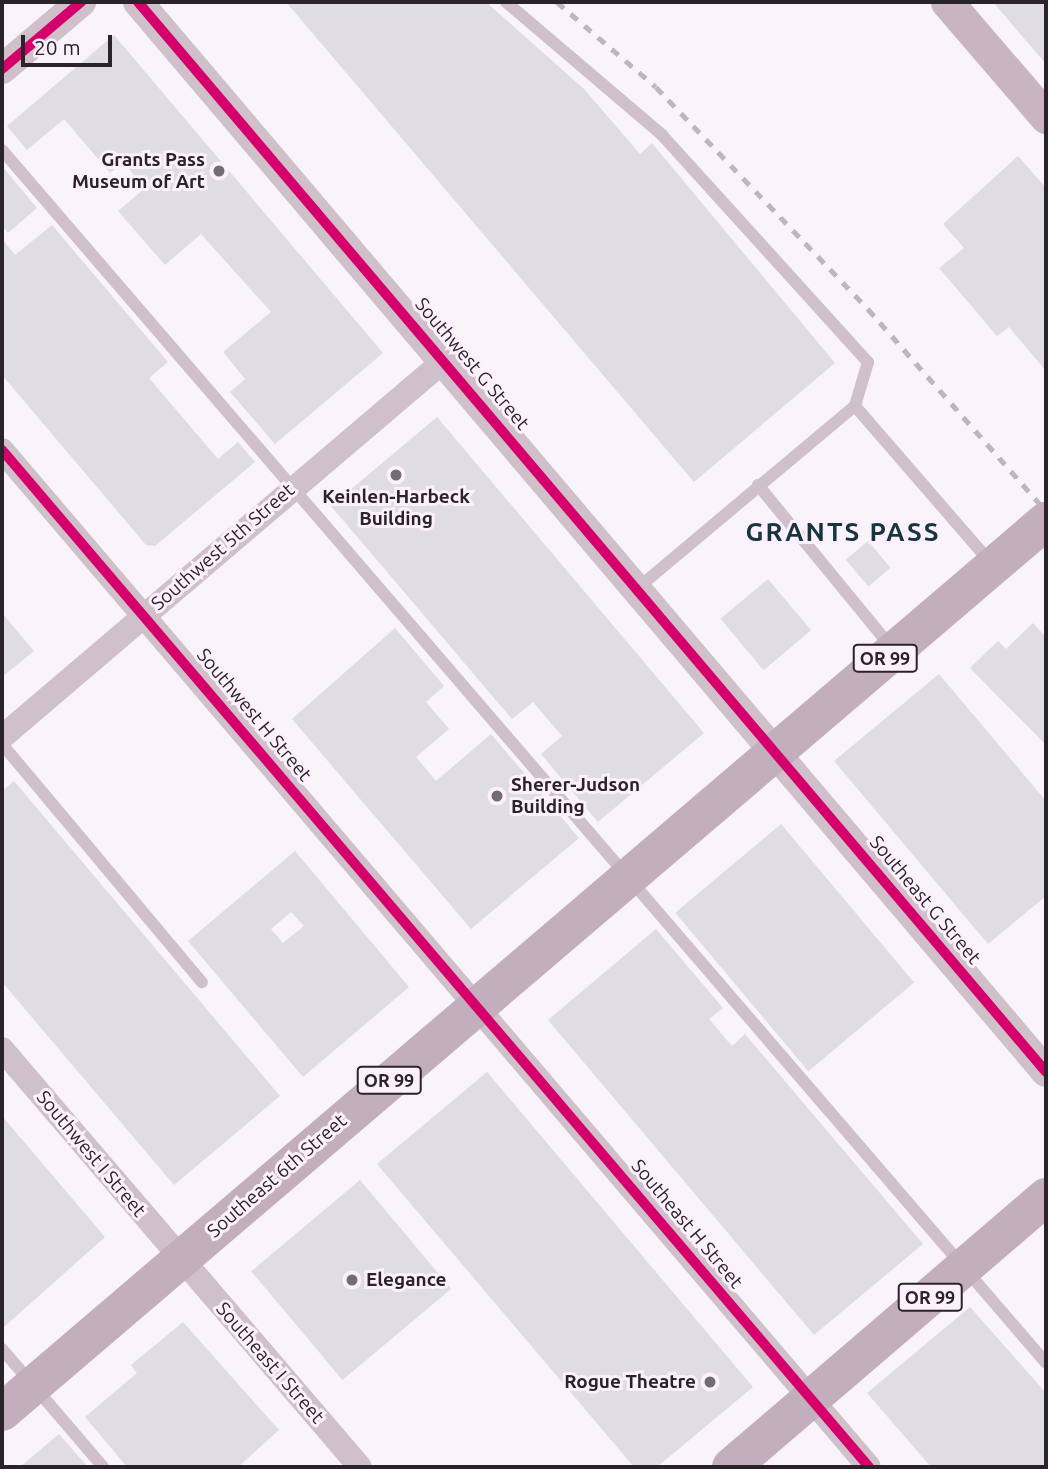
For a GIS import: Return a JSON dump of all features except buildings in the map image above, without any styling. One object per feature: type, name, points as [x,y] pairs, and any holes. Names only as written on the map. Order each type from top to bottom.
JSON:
[{"type":"highway","name":"OR 99","points":[[777,750],[1046,521]]},
{"type":"highway","name":"Southeast 6th Street","points":[[2,1412],[777,750]]},
{"type":"highway","name":"OR 99","points":[[731,1467],[1046,1197]]},
{"type":"main road","points":[[947,2],[1046,117]]},
{"type":"street","points":[[2,69],[81,2]]},
{"type":"street","name":"Southwest G Street","points":[[138,2],[446,359],[777,750]]},
{"type":"street","name":"Southwest 5th Street","points":[[2,737],[291,488],[446,359]]},
{"type":"street","name":"Southwest H Street","points":[[2,450],[477,1004]]},
{"type":"street","name":"Southeast G Street","points":[[777,750],[1046,1072]]},
{"type":"street","name":"Southeast H Street","points":[[477,1004],[869,1467]]},
{"type":"street","name":"Southwest I Street","points":[[2,1049],[180,1259]]},
{"type":"street","name":"Southeast I Street","points":[[180,1259],[360,1467]]},
{"type":"lane","points":[[506,2],[662,135],[868,362],[855,406],[639,587]]},
{"type":"lane","points":[[2,150],[291,488],[966,1266],[1046,1363]]},
{"type":"lane","points":[[855,406],[993,566]]},
{"type":"lane","points":[[758,485],[894,650]]},
{"type":"lane","points":[[2,744],[202,982]]},
{"type":"lane","points":[[2,1349],[103,1467]]},
{"type":"railway","points":[[557,2],[656,87],[868,309],[1046,511]]},
{"type":"cycle path","points":[[2,69],[81,2]]},
{"type":"cycle path","points":[[138,2],[1046,1072]]},
{"type":"cycle path","points":[[2,450],[869,1467]]},
{"type":"place","name":"Grants Pass Museum of Art","points":[[219,171]]},
{"type":"place","name":"Keinlen-Harbeck Building","points":[[396,475]]},
{"type":"place","name":"Sherer-Judson Building","points":[[497,796]]},
{"type":"place","name":"Elegance","points":[[352,1280]]},
{"type":"place","name":"Rogue Theatre","points":[[710,1382]]},
{"type":"district","name":"GRANTS PASS","points":[[843,532]]}]
